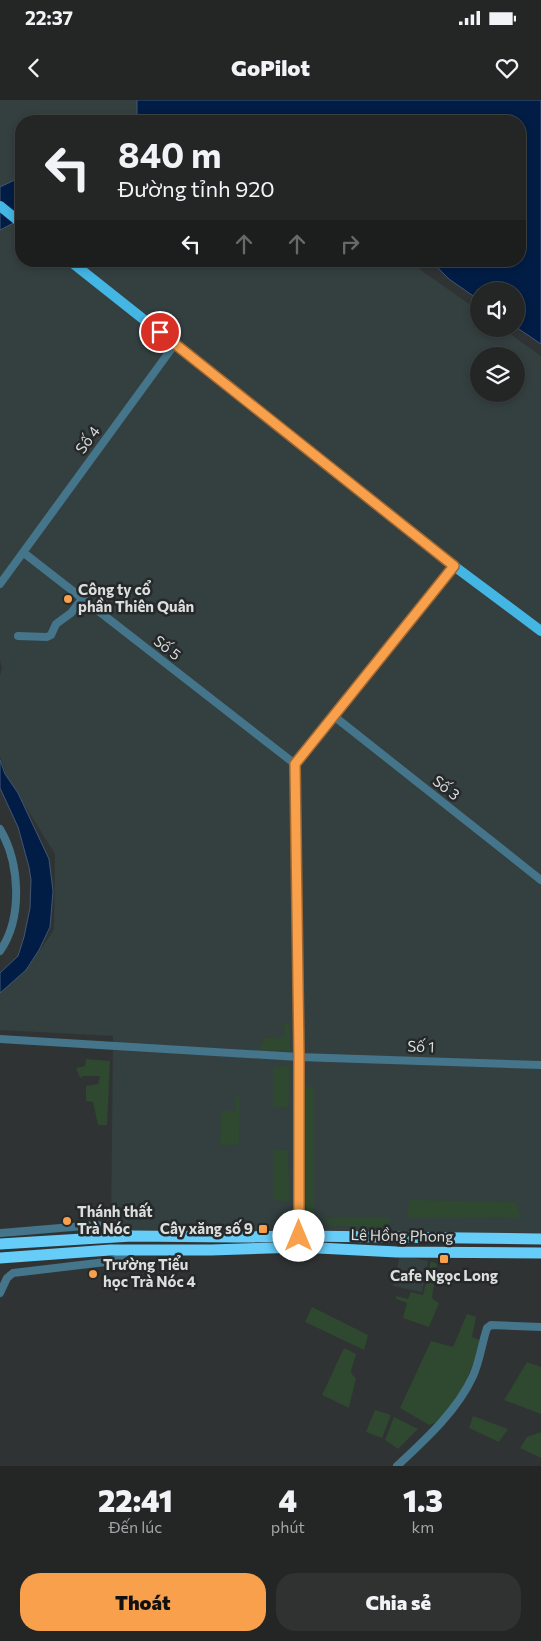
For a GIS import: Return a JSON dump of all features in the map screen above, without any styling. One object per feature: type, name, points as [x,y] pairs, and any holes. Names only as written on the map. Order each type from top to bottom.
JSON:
[{"type":"highway","name":"Lê Hồng Phong","points":[[0,1238],[22,1242],[132,1236],[234,1237],[397,1252],[541,1253]]},
{"type":"highway","name":"Lê Hồng Phong","points":[[0,1258],[131,1250],[211,1250],[299,1242],[541,1239]]},
{"type":"main road","points":[[0,206],[15,218]]},
{"type":"main road","points":[[78,267],[454,566],[541,631]]},
{"type":"street","name":"Số 4","points":[[0,584],[175,344]]},
{"type":"street","name":"Số 5","points":[[24,553],[295,764]]},
{"type":"street","points":[[299,1242],[299,1056],[295,764],[454,566]]},
{"type":"street","points":[[18,636],[47,637],[51,635],[56,624],[72,613],[82,598]]},
{"type":"street","name":"Số 3","points":[[334,717],[541,880]]},
{"type":"street","points":[[0,829],[5,838],[13,864],[17,896],[11,928],[0,951]]},
{"type":"street","name":"Số 1","points":[[0,1039],[299,1056],[541,1065]]},
{"type":"street","points":[[0,1238],[96,1225],[109,1227],[132,1236]]},
{"type":"street","points":[[0,1293],[7,1278],[13,1273],[106,1262],[116,1259],[131,1250]]},
{"type":"street","points":[[396,1466],[425,1440],[459,1400],[474,1374],[487,1328],[491,1326],[541,1327]]},
{"type":"shaded area","points":[[0,100],[171,100],[196,115],[15,115],[15,267],[417,267],[470,305],[470,337],[514,337],[541,356],[541,1233],[111,1231],[113,1036],[0,1030],[0,993],[26,970],[54,930],[55,854],[7,777],[0,757],[0,675],[2,669],[0,660]]},
{"type":"shaded area","points":[[400,1255],[428,1261],[422,1292],[393,1286]]},
{"type":"green space","points":[[290,1023],[290,1051],[258,1050],[265,1038],[284,1037],[285,1027],[277,1025]]},
{"type":"green space","points":[[86,1059],[110,1061],[107,1125],[98,1125],[93,1102],[86,1101],[86,1086],[98,1084],[100,1076],[83,1076],[80,1078],[76,1068],[85,1066]]},
{"type":"green space","points":[[290,1066],[288,1107],[273,1108],[273,1067]]},
{"type":"green space","points":[[304,1087],[314,1087],[314,1218],[306,1218]]},
{"type":"green space","points":[[235,1097],[240,1097],[239,1144],[220,1146],[221,1111],[235,1111]]},
{"type":"green space","points":[[274,1149],[288,1151],[289,1201],[274,1200]]},
{"type":"green space","points":[[410,1200],[516,1202],[521,1217],[407,1218]]},
{"type":"green space","points":[[390,1218],[390,1223],[383,1224],[382,1227],[330,1226],[323,1219]]},
{"type":"green space","points":[[431,1261],[437,1264],[432,1298],[439,1303],[429,1327],[403,1318],[407,1303],[396,1299],[396,1296],[408,1299],[411,1292],[423,1295]]},
{"type":"green space","points":[[312,1307],[368,1335],[364,1350],[305,1322]]},
{"type":"green space","points":[[467,1314],[476,1317],[472,1337],[482,1341],[464,1387],[440,1421],[429,1425],[400,1408],[431,1341],[453,1347]]},
{"type":"green space","points":[[344,1348],[356,1354],[351,1371],[356,1378],[349,1408],[322,1395]]},
{"type":"green space","points":[[527,1362],[541,1367],[541,1414],[504,1400]]},
{"type":"green space","points":[[375,1410],[391,1415],[382,1438],[366,1432]]},
{"type":"green space","points":[[473,1416],[508,1429],[499,1442],[469,1428]]},
{"type":"green space","points":[[394,1417],[418,1429],[398,1449],[385,1440]]},
{"type":"green space","points":[[541,1432],[541,1458],[520,1448],[527,1437]]},
{"type":"water","points":[[137,100],[541,100],[541,344],[525,333],[525,282],[470,282],[470,294],[449,279],[437,267],[526,267],[526,115],[136,115]]},
{"type":"water","points":[[15,180],[15,222],[0,230],[0,187]]},
{"type":"water","points":[[0,760],[5,774],[18,793],[49,859],[53,891],[50,927],[39,950],[26,970],[0,993],[0,973],[18,956],[24,937],[30,908],[31,880],[18,827],[0,788]]},
{"type":"place","name":"Công ty cổ phần Thiên Quân","points":[[68,599]]},
{"type":"place","name":"Thánh thất Trà Nóc","points":[[67,1221]]},
{"type":"place","name":"Cây xăng số 9","points":[[263,1229]]},
{"type":"place","name":"Cafe Ngọc Long","points":[[444,1259]]},
{"type":"place","name":"Trường Tiểu học Trà Nóc 4","points":[[93,1274]]},
{"type":"route","points":[[160,332],[454,566],[295,764],[299,1056],[299,1236]]}]
